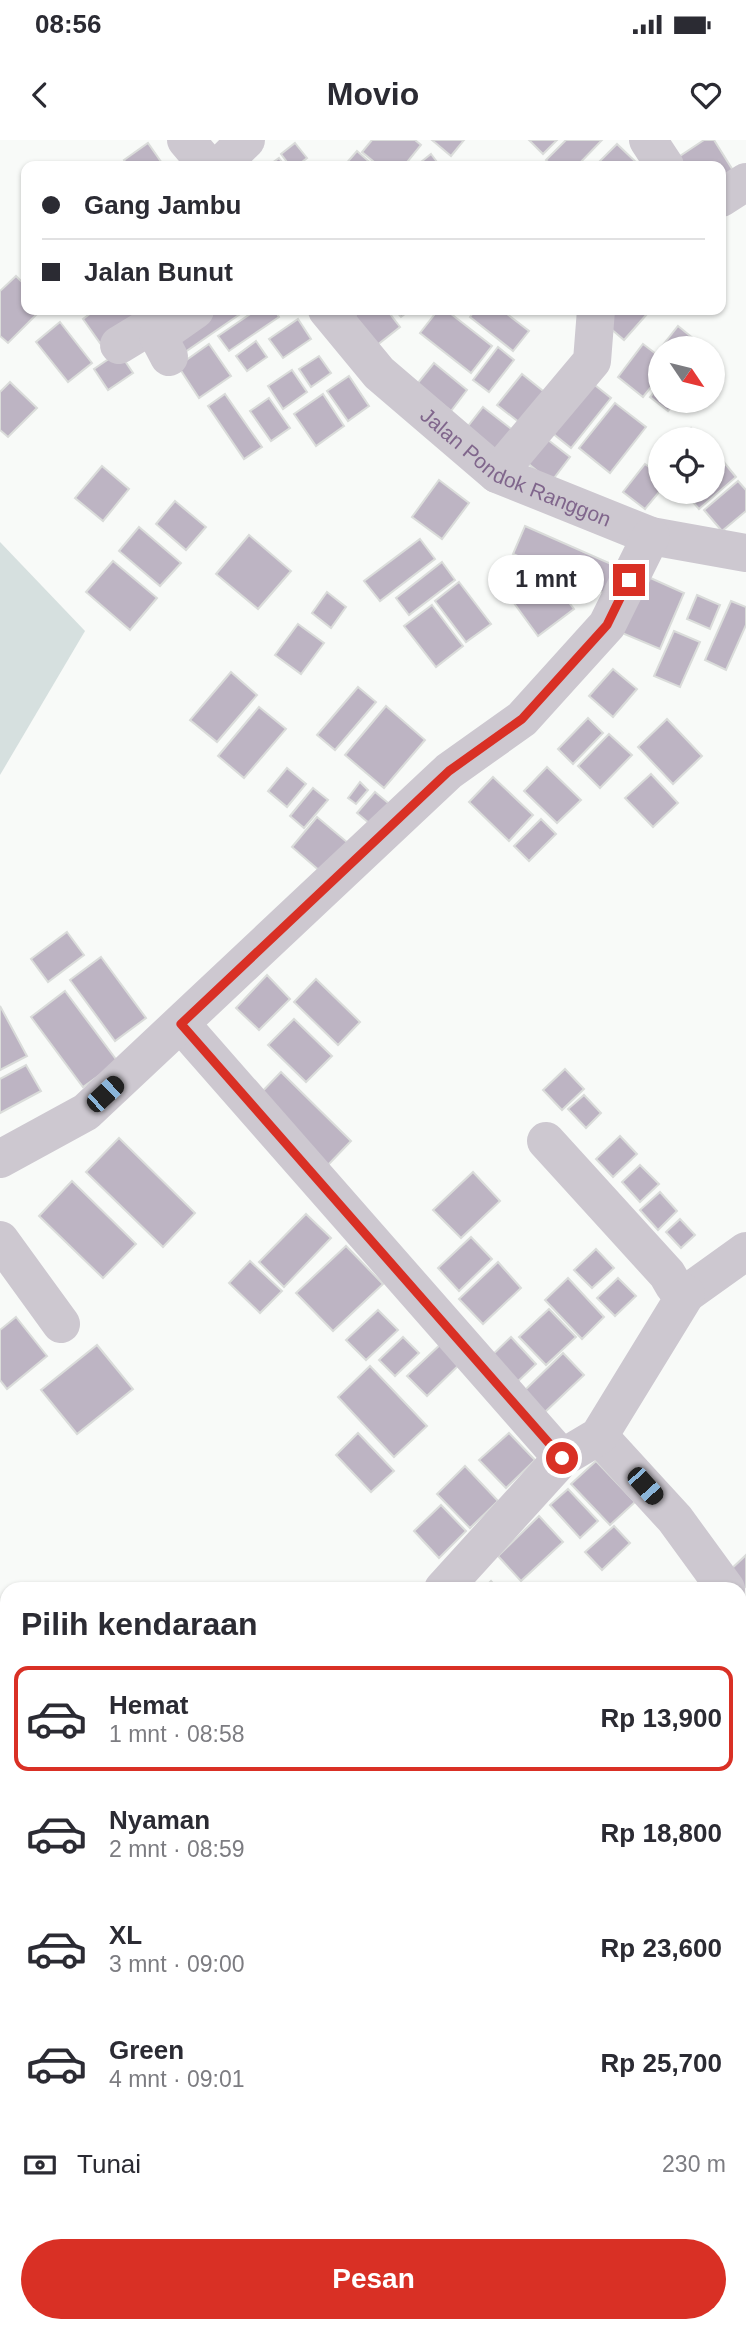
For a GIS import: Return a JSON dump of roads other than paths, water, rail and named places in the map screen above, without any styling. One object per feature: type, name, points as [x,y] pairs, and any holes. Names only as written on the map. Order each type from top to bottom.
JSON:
[{"type":"street","points":[[186,140],[204,161]]},
{"type":"street","points":[[225,161],[246,140]]},
{"type":"street","points":[[648,140],[662,161]]},
{"type":"street","points":[[726,195],[746,182]]},
{"type":"street","points":[[119,345],[152,327],[163,347],[191,315]]},
{"type":"street","name":"Jalan Pondok Ranggon","points":[[331,315],[379,373],[497,474],[651,536],[746,553]]},
{"type":"street","points":[[497,474],[592,361],[596,315]]},
{"type":"street","points":[[0,1159],[86,1112],[449,771],[522,719],[607,625],[651,536]]},
{"type":"street","points":[[181,1024],[562,1458]]},
{"type":"street","points":[[546,1140],[667,1273],[674,1286],[686,1294]]},
{"type":"street","points":[[0,1240],[61,1324]]},
{"type":"street","points":[[449,1582],[562,1458],[599,1436],[686,1294],[746,1251]]},
{"type":"street","points":[[599,1436],[675,1519],[721,1582]]}]
